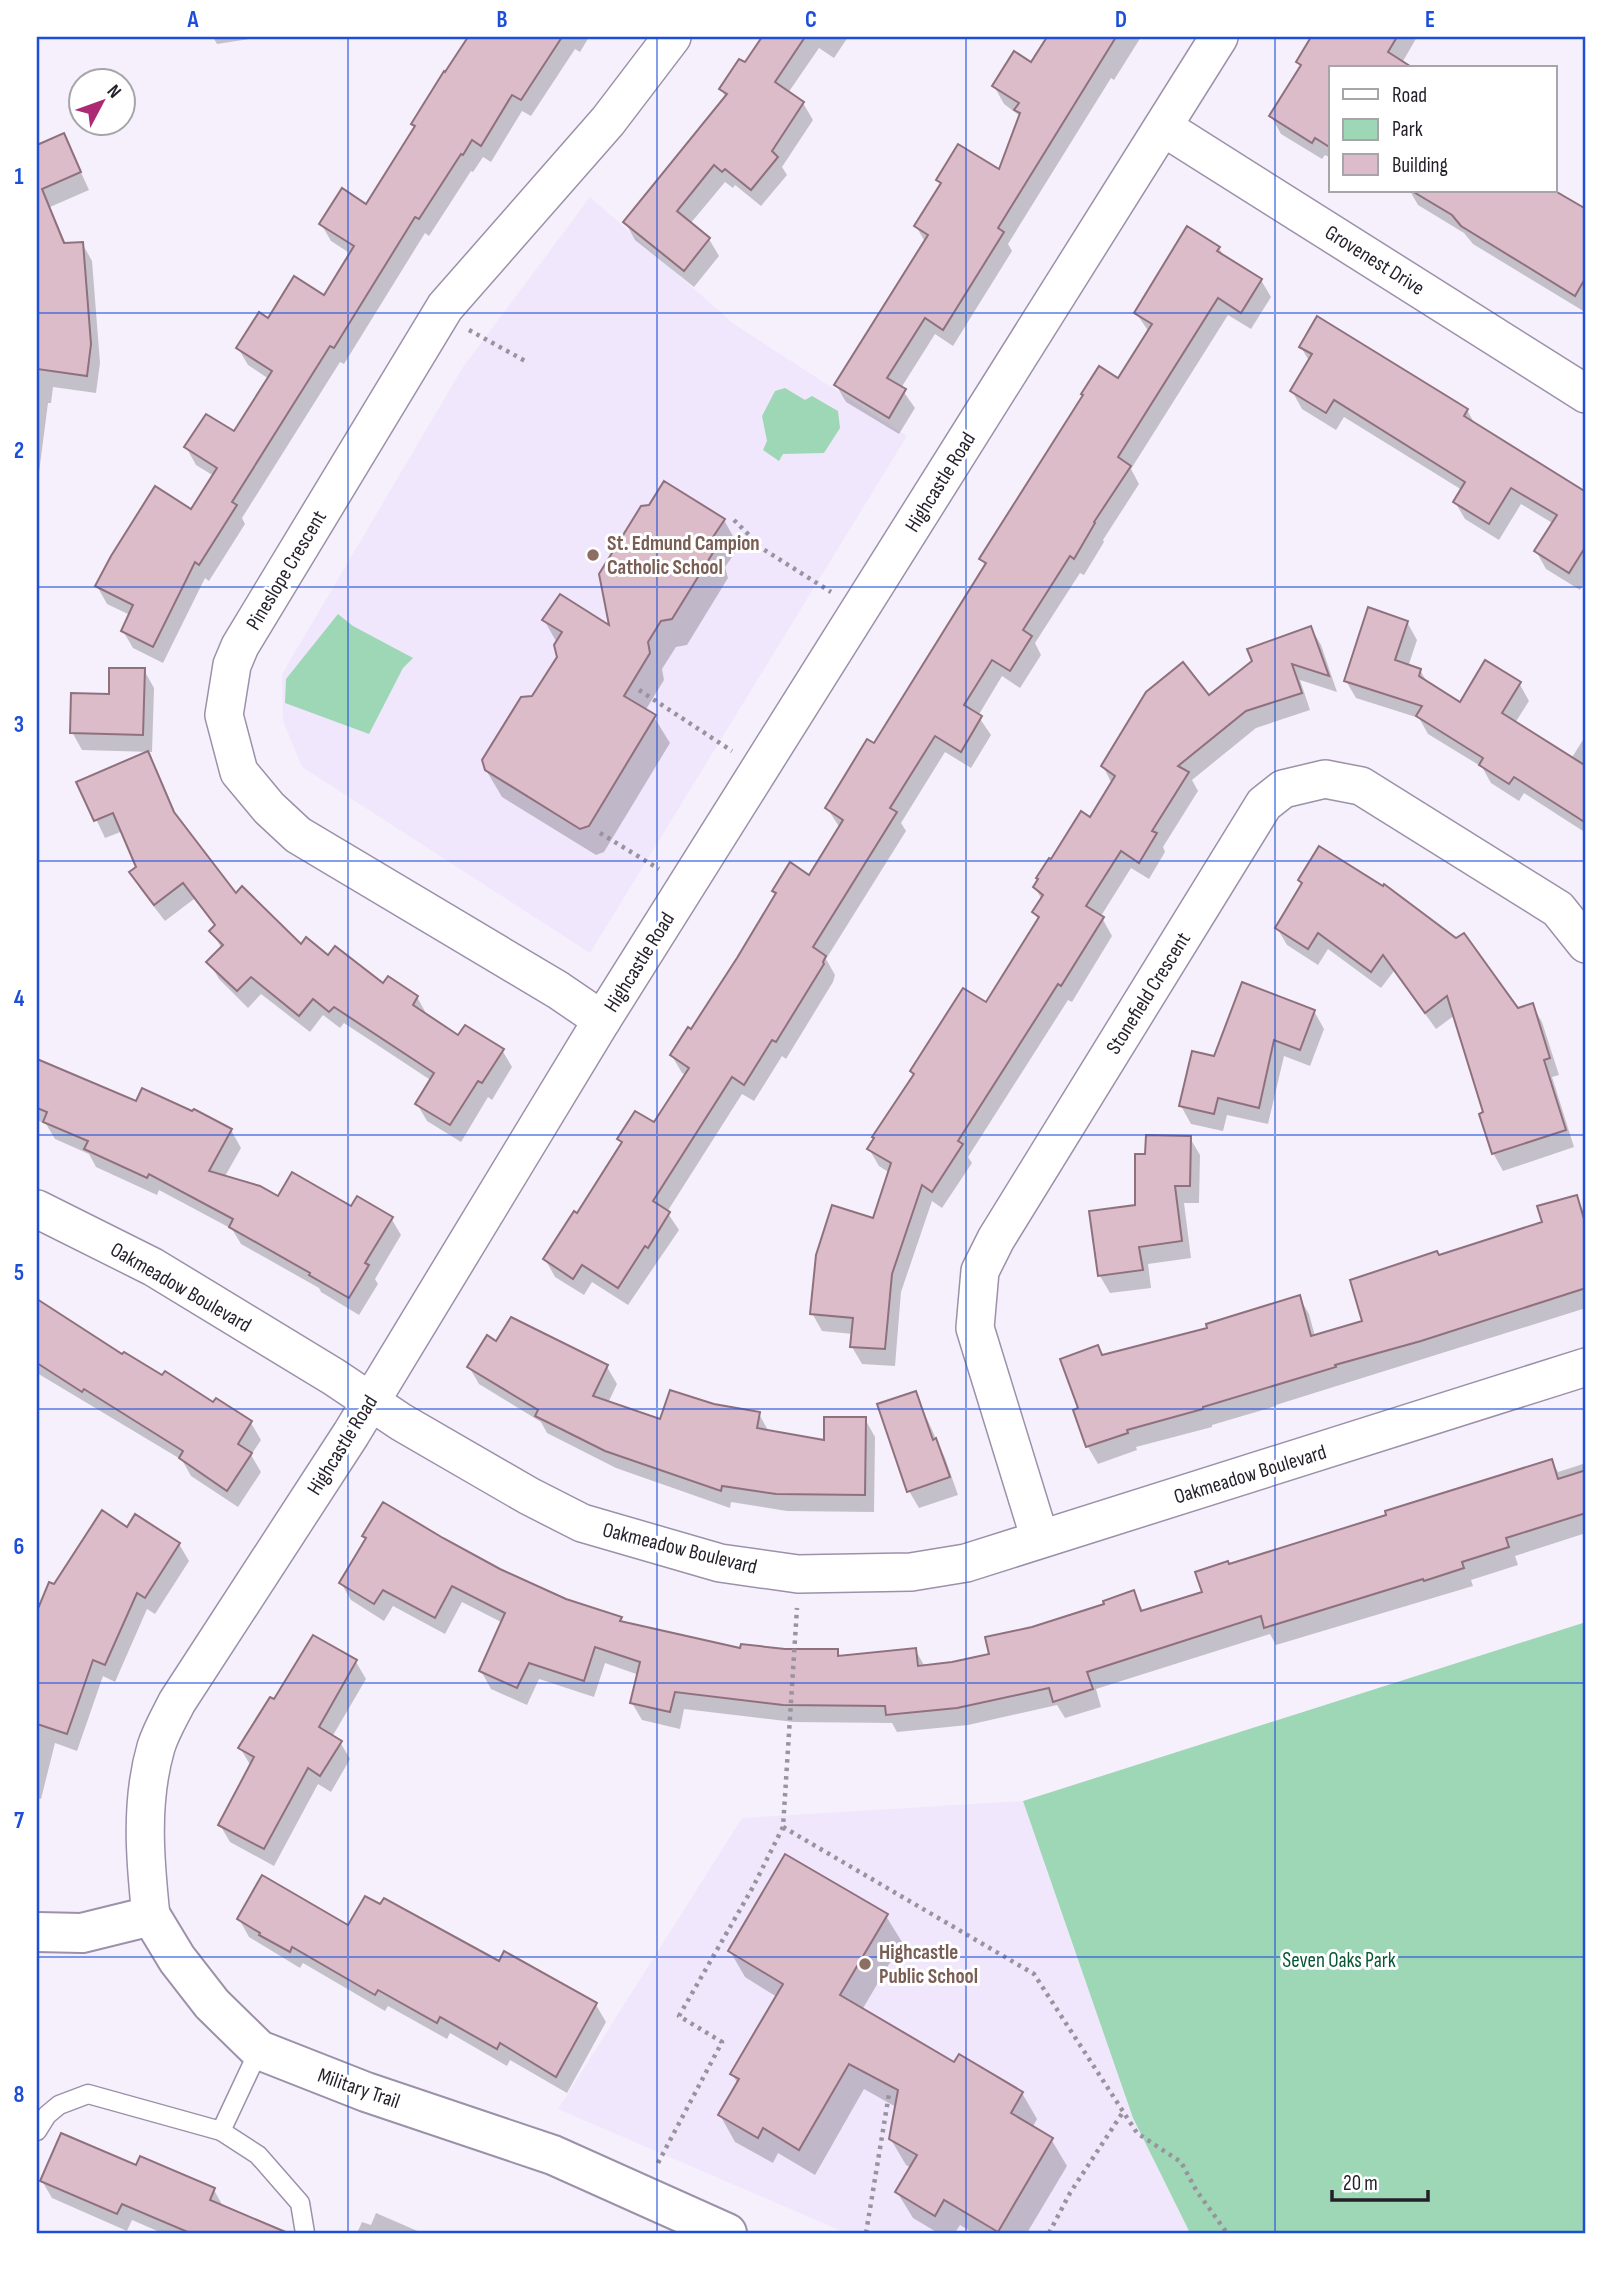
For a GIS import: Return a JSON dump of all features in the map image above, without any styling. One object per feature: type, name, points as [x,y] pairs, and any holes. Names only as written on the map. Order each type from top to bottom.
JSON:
[{"type":"street","name":"Pineslope Crescent","points":[[602,1020],[558,990],[298,835],[269,808],[239,772],[224,715],[232,665],[240,646],[440,314],[479,265],[513,231],[608,121],[672,37]]},
{"type":"street","name":"Highcastle Road","points":[[151,1916],[144,1842],[150,1774],[161,1735],[195,1672],[351,1434],[602,1020],[1219,37]]},
{"type":"street","name":"Grovenest Drive","points":[[1163,127],[1586,394]]},
{"type":"street","name":"Stonefield Crescent","points":[[1040,1539],[975,1328],[980,1271],[996,1239],[1264,804],[1283,789],[1325,779],[1362,786],[1558,909],[1586,944]]},
{"type":"street","name":"Oakmeadow Boulevard","points":[[37,1209],[153,1267],[334,1377],[369,1402],[529,1496],[583,1523],[720,1563],[798,1574],[911,1572],[967,1563],[1586,1367]]},
{"type":"street","points":[[37,1932],[82,1933],[151,1916]]},
{"type":"street","name":"Military Trail","points":[[151,1916],[177,1959],[212,2004],[259,2050],[366,2092],[553,2155],[727,2233]]},
{"type":"lane","points":[[221,2131],[259,2050]]},
{"type":"lane","points":[[37,2131],[47,2115],[59,2105],[88,2094],[221,2131],[258,2155],[293,2194],[300,2203],[305,2233]]},
{"type":"path","points":[[440,314],[527,362]]},
{"type":"path","points":[[734,520],[763,549],[859,610]]},
{"type":"path","points":[[639,690],[760,769]]},
{"type":"path","points":[[600,833],[687,886]]},
{"type":"path","points":[[641,2194],[722,2042],[679,2016],[753,1886],[783,1827],[798,1574]]},
{"type":"path","points":[[783,1827],[1034,1975],[1137,2133],[1181,2162],[1196,2190],[1227,2233]]},
{"type":"path","points":[[866,2233],[889,2094]]},
{"type":"path","points":[[1049,2233],[1070,2193],[1123,2112]]},
{"type":"shaded area","name":"St. Edmund Campion Catholic School","points":[[590,197],[734,324],[907,436],[590,953],[302,767],[283,721],[282,674],[463,367]]},
{"type":"shaded area","name":"Highcastle Public School","points":[[1023,1801],[1133,2118],[1190,2233],[846,2233],[558,2109],[742,1818]]},
{"type":"green space","points":[[785,388],[805,400],[812,396],[838,411],[840,428],[824,453],[783,454],[779,461],[763,450],[767,441],[762,416],[775,391]]},
{"type":"green space","points":[[338,614],[353,626],[413,658],[403,668],[369,734],[285,703],[286,679]]},
{"type":"green space","name":"Seven Oaks Park","points":[[1586,1622],[1586,2233],[1190,2233],[1133,2118],[1023,1801]]},
{"type":"building","points":[[468,37],[562,37],[521,100],[512,95],[481,146],[472,140],[419,219],[415,217],[334,348],[330,346],[232,502],[237,505],[199,565],[195,562],[153,647],[121,631],[133,605],[95,586],[111,556],[155,486],[191,509],[217,468],[184,447],[206,414],[234,431],[272,371],[236,348],[259,312],[268,318],[294,276],[324,295],[354,246],[319,224],[342,188],[366,204],[415,126],[411,124]]},
{"type":"building","points":[[762,37],[805,37],[775,82],[804,102],[772,151],[778,157],[751,190],[725,169],[722,172],[714,165],[677,211],[710,238],[684,271],[623,222],[727,94],[719,89],[739,59],[745,62]]},
{"type":"building","points":[[1047,37],[1116,37],[998,228],[1004,232],[943,330],[925,318],[887,378],[906,389],[889,418],[834,385],[928,235],[914,226],[941,183],[936,180],[958,144],[999,169],[1020,113],[1014,110],[1019,103],[992,86],[1014,51],[1031,62]]},
{"type":"building","points":[[1311,37],[1397,37],[1388,52],[1410,66],[1329,66],[1329,147],[1315,138],[1312,143],[1269,116],[1301,65],[1296,62]]},
{"type":"building","points":[[64,133],[81,172],[42,189],[64,243],[83,242],[91,344],[87,376],[37,369],[37,145]]},
{"type":"building","points":[[1414,192],[1556,192],[1586,209],[1586,277],[1575,296],[1461,226],[1452,215]]},
{"type":"building","points":[[1187,226],[1220,247],[1217,251],[1262,279],[1241,313],[1218,298],[1118,457],[1131,466],[1094,522],[1074,559],[1070,556],[1023,630],[1032,636],[1010,671],[992,660],[964,705],[982,716],[961,752],[935,736],[890,808],[897,812],[813,947],[826,956],[824,964],[776,1042],[772,1040],[744,1085],[732,1077],[653,1201],[670,1212],[648,1248],[645,1246],[618,1288],[582,1265],[573,1279],[543,1259],[574,1211],[577,1213],[622,1142],[617,1139],[635,1111],[654,1122],[689,1068],[670,1055],[688,1027],[691,1029],[737,958],[776,893],[772,891],[790,862],[809,875],[843,820],[825,808],[867,739],[874,743],[986,563],[979,559],[1099,366],[1118,378],[1152,324],[1134,313]]},
{"type":"building","points":[[1317,316],[1468,409],[1464,416],[1586,492],[1586,546],[1569,573],[1534,551],[1557,515],[1511,488],[1489,524],[1453,502],[1465,482],[1334,400],[1326,413],[1290,391],[1312,354],[1299,347]]},
{"type":"building","points":[[664,481],[725,519],[711,540],[714,551],[672,619],[661,621],[648,642],[650,653],[624,696],[656,715],[589,826],[580,829],[485,770],[482,760],[521,697],[532,696],[557,657],[554,645],[562,632],[542,620],[560,594],[609,625],[599,574],[641,506],[649,505]]},
{"type":"building","points":[[1368,607],[1408,621],[1395,660],[1421,669],[1419,676],[1460,702],[1485,660],[1521,682],[1502,713],[1586,766],[1586,823],[1514,777],[1509,784],[1479,765],[1483,758],[1416,716],[1422,706],[1344,681]]},
{"type":"building","points":[[1311,626],[1329,676],[1292,664],[1302,693],[1246,711],[1178,766],[1189,772],[1152,831],[1157,833],[1139,863],[1121,851],[1086,906],[1104,917],[958,1141],[963,1144],[932,1192],[922,1185],[892,1274],[885,1349],[850,1347],[853,1318],[810,1314],[816,1255],[832,1205],[873,1218],[891,1163],[867,1149],[874,1138],[872,1137],[914,1074],[910,1071],[963,988],[986,1002],[1039,917],[1032,912],[1043,895],[1033,887],[1038,879],[1036,878],[1081,811],[1090,817],[1115,776],[1101,766],[1146,692],[1183,662],[1209,695],[1252,661],[1247,649]]},
{"type":"building","points":[[109,668],[145,668],[143,735],[70,733],[71,693],[109,694]]},
{"type":"building","points":[[148,751],[174,812],[236,893],[242,886],[301,944],[306,937],[328,955],[335,946],[383,983],[388,976],[418,996],[413,1005],[458,1035],[465,1025],[504,1049],[482,1083],[478,1081],[450,1125],[415,1104],[434,1073],[334,1007],[329,1012],[313,999],[299,1016],[251,977],[237,991],[206,962],[223,945],[209,931],[215,925],[183,883],[154,905],[129,872],[136,867],[113,813],[94,821],[76,782]]},
{"type":"building","points":[[1319,846],[1383,886],[1384,884],[1456,938],[1464,933],[1518,1008],[1533,1003],[1550,1058],[1544,1060],[1566,1130],[1492,1154],[1479,1114],[1483,1112],[1447,996],[1425,1013],[1383,955],[1371,972],[1318,933],[1308,949],[1275,928],[1302,883],[1298,880]]},
{"type":"building","points":[[1242,982],[1315,1010],[1300,1050],[1274,1040],[1259,1108],[1218,1098],[1214,1114],[1179,1106],[1192,1051],[1214,1056]]},
{"type":"building","points":[[37,1059],[136,1101],[142,1088],[192,1111],[194,1109],[232,1129],[209,1171],[260,1186],[278,1196],[292,1172],[351,1206],[357,1196],[393,1217],[365,1263],[369,1265],[349,1298],[229,1227],[233,1219],[149,1174],[147,1178],[84,1149],[88,1141],[43,1122],[47,1112],[37,1108]]},
{"type":"building","points":[[1146,1135],[1191,1136],[1190,1186],[1175,1186],[1182,1241],[1139,1247],[1143,1270],[1098,1276],[1089,1211],[1135,1205],[1135,1154],[1145,1154]]},
{"type":"building","points":[[1577,1195],[1586,1226],[1586,1288],[1421,1341],[1335,1365],[1336,1367],[1203,1409],[1127,1430],[1128,1433],[1086,1447],[1073,1410],[1078,1408],[1060,1359],[1098,1345],[1102,1355],[1207,1328],[1206,1324],[1300,1295],[1311,1336],[1362,1321],[1350,1280],[1437,1251],[1439,1255],[1542,1222],[1537,1206]]},
{"type":"building","points":[[37,1299],[122,1354],[124,1352],[162,1375],[165,1371],[213,1402],[216,1398],[252,1421],[238,1444],[252,1453],[227,1491],[179,1458],[183,1451],[37,1363]]},
{"type":"building","points":[[511,1317],[608,1365],[593,1396],[660,1419],[670,1390],[714,1404],[760,1412],[757,1428],[824,1440],[824,1417],[866,1417],[865,1495],[776,1494],[722,1486],[721,1491],[605,1451],[535,1416],[538,1410],[467,1367],[487,1335],[496,1341]]},
{"type":"building","points":[[916,1391],[933,1440],[936,1438],[950,1477],[907,1492],[877,1404]]},
{"type":"building","points":[[1552,1459],[1558,1479],[1586,1470],[1586,1513],[1506,1538],[1509,1547],[1462,1562],[1464,1568],[1424,1581],[1423,1579],[1264,1628],[1261,1616],[1087,1672],[1093,1689],[1053,1702],[1049,1688],[957,1708],[886,1715],[885,1706],[783,1705],[675,1692],[670,1712],[630,1703],[640,1662],[595,1647],[584,1681],[529,1663],[517,1688],[479,1671],[505,1613],[452,1586],[435,1618],[383,1590],[374,1604],[339,1583],[366,1538],[362,1536],[383,1502],[500,1569],[566,1599],[622,1617],[620,1621],[740,1648],[741,1644],[785,1649],[838,1649],[838,1656],[916,1648],[918,1666],[989,1654],[985,1637],[1032,1627],[1104,1604],[1103,1601],[1134,1590],[1141,1611],[1202,1592],[1195,1572],[1386,1515],[1385,1511]]},
{"type":"building","points":[[102,1510],[127,1527],[135,1514],[180,1543],[145,1598],[137,1593],[105,1665],[93,1660],[67,1734],[37,1724],[37,1611],[49,1582],[54,1584]]},
{"type":"building","points":[[313,1635],[357,1660],[319,1727],[342,1741],[320,1776],[308,1768],[264,1849],[218,1825],[254,1757],[238,1748],[270,1697],[274,1699]]},
{"type":"building","points":[[785,1854],[888,1914],[840,1995],[954,2062],[959,2054],[1023,2092],[1011,2113],[1053,2138],[998,2232],[944,2200],[935,2216],[895,2192],[917,2155],[889,2139],[898,2090],[849,2064],[799,2150],[763,2128],[758,2138],[718,2115],[739,2079],[730,2074],[783,1984],[728,1951]]},
{"type":"building","points":[[262,1875],[348,1925],[365,1896],[380,1904],[384,1898],[499,1961],[504,1951],[597,2003],[556,2077],[500,2043],[497,2049],[440,2017],[437,2023],[378,1990],[375,1995],[292,1947],[290,1952],[259,1935],[260,1933],[237,1919]]},
{"type":"building","points":[[61,2133],[136,2165],[140,2156],[215,2188],[210,2200],[288,2233],[190,2233],[122,2204],[117,2214],[40,2181]]},
{"type":"place","name":"St. Edmund Campion Catholic School","points":[[593,555]]},
{"type":"place","name":"Highcastle Public School","points":[[865,1964]]}]
